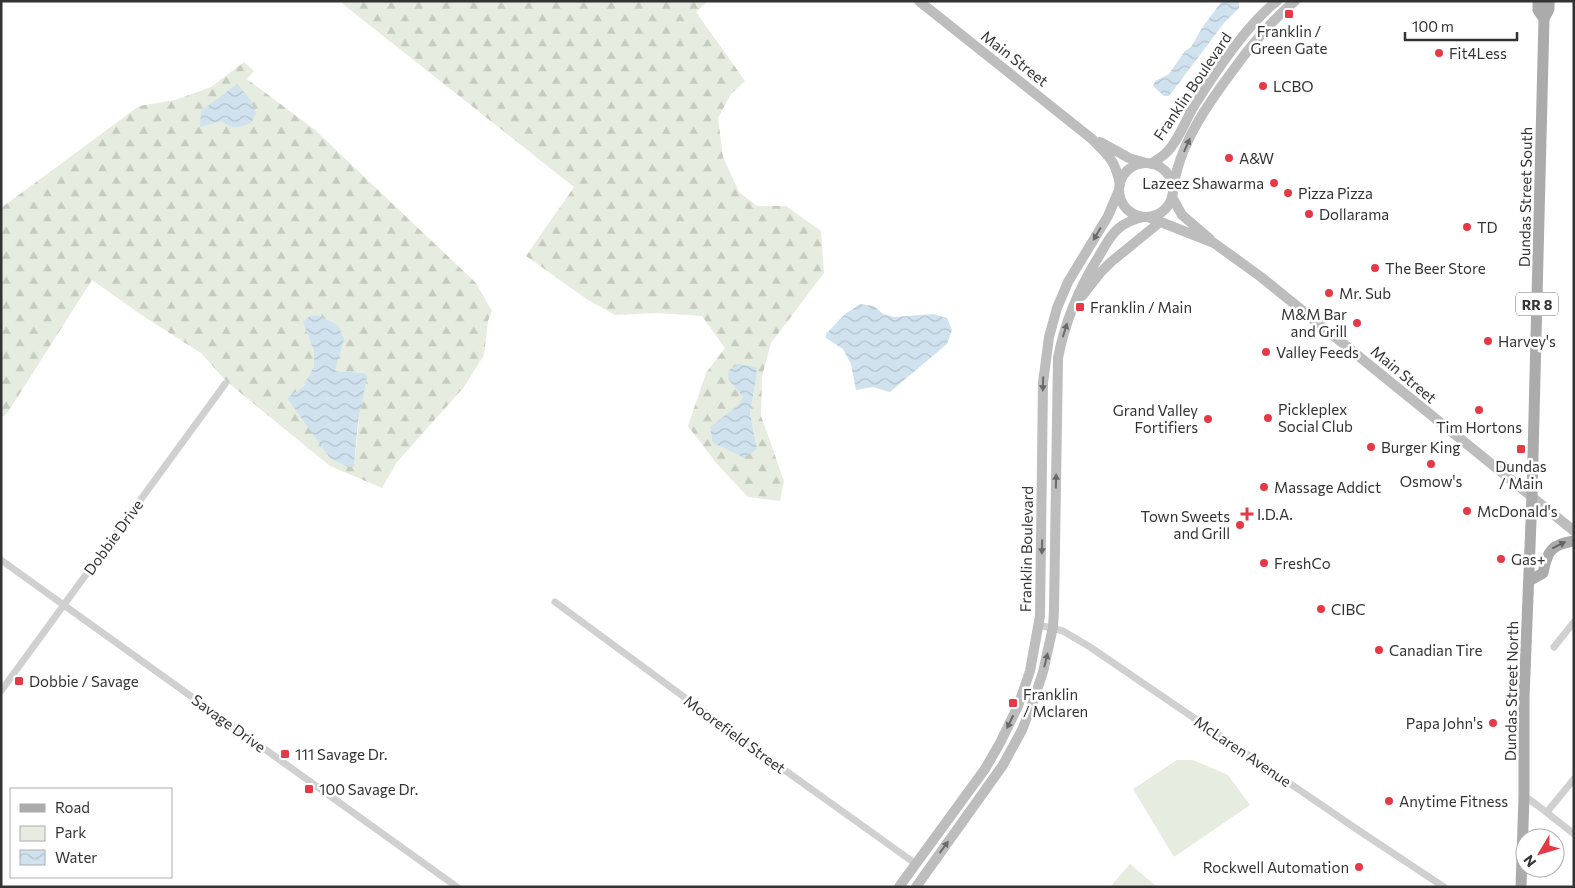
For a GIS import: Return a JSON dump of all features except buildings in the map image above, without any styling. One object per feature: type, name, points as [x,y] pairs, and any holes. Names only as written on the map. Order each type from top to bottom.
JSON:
[{"type":"main road","name":"Main Street","points":[[919,1],[1092,139],[1113,162],[1116,168],[1119,187]]},
{"type":"main road","name":"Franklin Boulevard","points":[[1173,194],[1174,178],[1184,150],[1204,112],[1229,75],[1264,30],[1295,1]]},
{"type":"main road","name":"Dundas Street South","points":[[1538,1],[1538,10],[1544,20]]},
{"type":"main road","name":"Dundas Street South","points":[[1532,496],[1544,20],[1549,9],[1549,1]]},
{"type":"main road","name":"Franklin Boulevard","points":[[1148,164],[1168,152],[1194,106],[1220,68],[1257,20],[1274,2]]},
{"type":"main road","name":"Main Street","points":[[1092,139],[1129,158],[1148,164]]},
{"type":"main road","points":[[1148,164],[1164,171],[1172,184],[1173,194],[1168,206],[1162,212],[1146,217],[1130,212],[1122,202],[1119,187],[1126,172],[1132,167],[1148,164]]},
{"type":"main road","name":"Franklin Boulevard","points":[[899,887],[984,769],[1000,743],[1018,706],[1030,671],[1039,625],[1041,590],[1043,383],[1049,337],[1057,308],[1068,282],[1104,223],[1119,187]]},
{"type":"main road","name":"Main Street","points":[[1173,194],[1182,215],[1206,234],[1214,243],[1261,277],[1574,531]]},
{"type":"main road","name":"Main Street","points":[[1146,217],[1214,243]]},
{"type":"main road","name":"Franklin Boulevard","points":[[916,887],[1003,765],[1022,730],[1034,702],[1053,627],[1058,358],[1062,338],[1085,279],[1115,232],[1120,226],[1130,221],[1146,217]]},
{"type":"main road","points":[[1072,309],[1111,262],[1160,222]]},
{"type":"main road","name":"Dundas Street North","points":[[1521,887],[1524,796],[1524,698],[1532,496]]},
{"type":"main road","points":[[1529,581],[1543,573],[1547,555],[1553,547],[1562,542],[1574,541]]},
{"type":"street","name":"Dobbie Drive","points":[[1,691],[225,384]]},
{"type":"street","name":"Savage Drive","points":[[1,560],[457,887]]},
{"type":"street","name":"Moorefield Street","points":[[555,602],[737,736],[916,864]]},
{"type":"street","points":[[1554,647],[1574,622]]},
{"type":"street","name":"McLaren Avenue","points":[[1039,625],[1063,631],[1090,646],[1444,887]]},
{"type":"street","points":[[1547,812],[1574,779]]},
{"type":"street","points":[[1524,796],[1574,834]]},
{"type":"green space","points":[[339,1],[708,1],[696,12],[745,81],[731,94],[718,118],[723,157],[739,192],[757,206],[786,206],[821,231],[824,273],[771,343],[762,376],[761,416],[784,481],[780,501],[748,497],[717,464],[688,426],[706,373],[725,348],[702,316],[658,313],[615,315],[588,300],[526,256],[574,187]],"holes":[[[757,374],[750,413],[757,448],[712,442],[710,427],[738,405],[743,397],[728,379]]]},
{"type":"green space","points":[[244,62],[254,71],[247,79],[315,130],[476,283],[492,311],[488,321],[484,355],[464,387],[397,462],[382,488],[330,466],[226,381],[201,353],[146,318],[92,280],[8,412],[1,418],[1,208],[139,106],[175,100],[211,87]],"holes":[[[303,322],[334,371],[364,373],[354,466],[287,398],[303,387],[314,366],[314,351]]]},
{"type":"green space","points":[[1177,760],[1193,760],[1228,775],[1250,805],[1174,857],[1133,789]]},
{"type":"green space","points":[[1130,864],[1157,887],[1110,887]]},
{"type":"water","points":[[1222,1],[1239,1],[1239,8],[1224,23],[1169,96],[1164,96],[1153,86],[1155,81],[1169,74],[1185,51],[1191,47]]},
{"type":"water","points":[[237,84],[250,99],[256,113],[251,123],[236,127],[229,126],[221,121],[200,127],[201,111]]},
{"type":"water","points":[[860,304],[874,306],[883,314],[894,317],[933,314],[947,318],[952,330],[947,344],[890,392],[873,387],[856,390],[851,364],[843,349],[826,338],[826,334],[845,314]]},
{"type":"water","points":[[317,315],[338,325],[344,339],[335,371],[364,373],[367,376],[358,422],[354,466],[348,467],[330,458],[287,398],[303,387],[314,366],[314,351],[303,322],[310,316]]},
{"type":"water","points":[[738,364],[756,367],[757,374],[750,413],[757,449],[744,458],[712,442],[710,427],[738,405],[743,397],[728,379],[729,370]]},
{"type":"place","name":"Franklin / Green Gate","points":[[1289,14]]},
{"type":"place","name":"Fit4Less","points":[[1439,53]]},
{"type":"place","name":"LCBO","points":[[1263,86]]},
{"type":"place","name":"A&W","points":[[1229,158]]},
{"type":"place","name":"Lazeez Shawarma","points":[[1274,183]]},
{"type":"place","name":"Pizza Pizza","points":[[1288,193]]},
{"type":"place","name":"Dollarama","points":[[1309,214]]},
{"type":"place","name":"TD","points":[[1467,227]]},
{"type":"place","name":"The Beer Store","points":[[1375,268]]},
{"type":"place","name":"Mr. Sub","points":[[1329,293]]},
{"type":"place","name":"Franklin / Main","points":[[1080,307]]},
{"type":"place","name":"M&M Bar and Grill","points":[[1357,323]]},
{"type":"place","name":"Harvey's","points":[[1488,341]]},
{"type":"place","name":"Valley Feeds","points":[[1266,352]]},
{"type":"place","name":"Tim Hortons","points":[[1479,410]]},
{"type":"place","name":"Pickleplex Social Club","points":[[1268,418]]},
{"type":"place","name":"Grand Valley Fortifiers","points":[[1208,419]]},
{"type":"place","name":"Burger King","points":[[1371,447]]},
{"type":"place","name":"Dundas / Main","points":[[1521,449]]},
{"type":"place","name":"Osmow's","points":[[1431,464]]},
{"type":"place","name":"Massage Addict","points":[[1264,487]]},
{"type":"place","name":"McDonald's","points":[[1467,511]]},
{"type":"place","name":"I.D.A.","points":[[1247,514]]},
{"type":"place","name":"Town Sweets and Grill","points":[[1240,525]]},
{"type":"place","name":"Gas+","points":[[1501,559]]},
{"type":"place","name":"FreshCo","points":[[1264,563]]},
{"type":"place","name":"CIBC","points":[[1321,609]]},
{"type":"place","name":"Canadian Tire","points":[[1379,650]]},
{"type":"place","name":"Dobbie / Savage","points":[[19,681]]},
{"type":"place","name":"Franklin / Mclaren","points":[[1013,703]]},
{"type":"place","name":"Papa John's","points":[[1493,723]]},
{"type":"place","name":"111 Savage Dr.","points":[[285,754]]},
{"type":"place","name":"100 Savage Dr.","points":[[309,789]]},
{"type":"place","name":"Anytime Fitness","points":[[1389,801]]},
{"type":"place","name":"Rockwell Automation","points":[[1359,867]]}]
